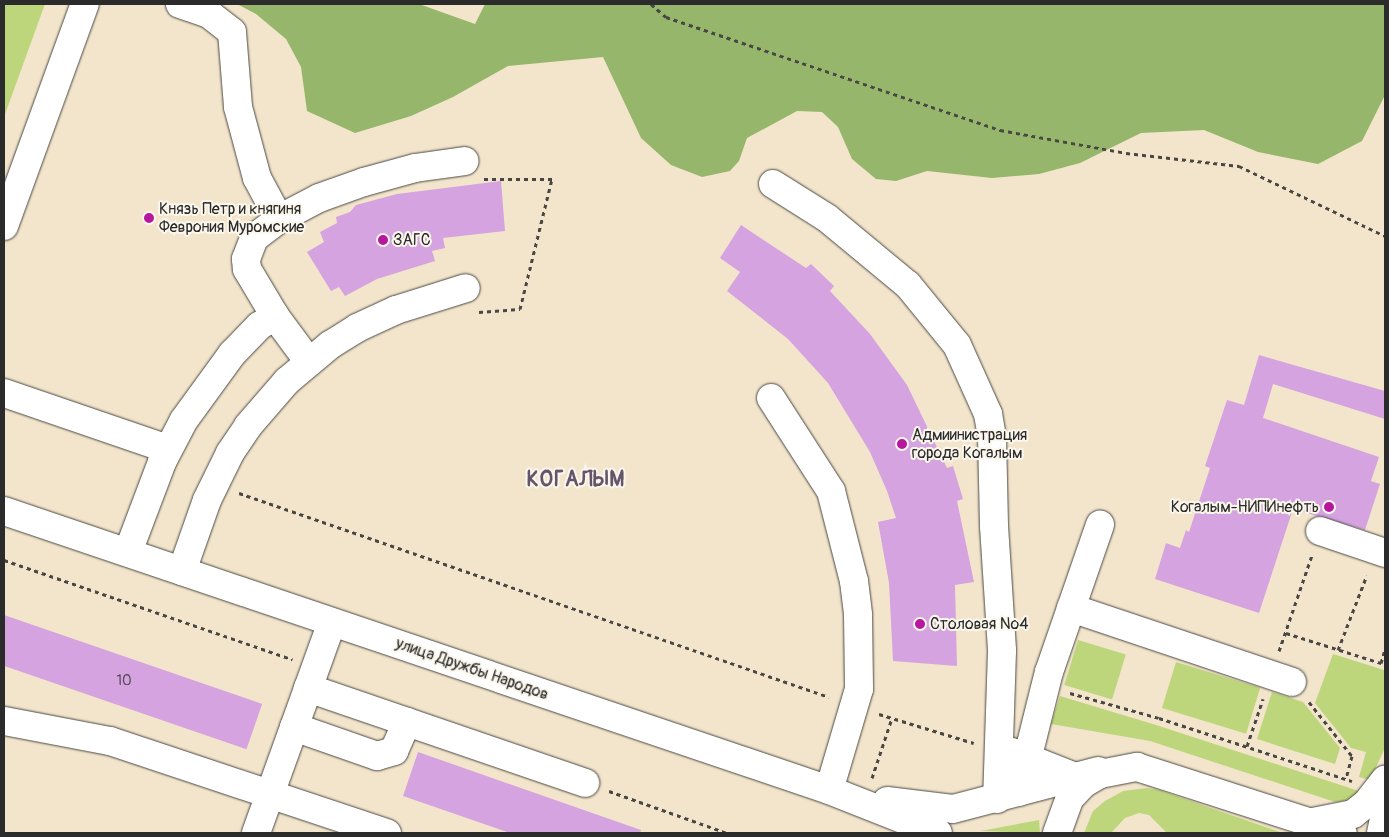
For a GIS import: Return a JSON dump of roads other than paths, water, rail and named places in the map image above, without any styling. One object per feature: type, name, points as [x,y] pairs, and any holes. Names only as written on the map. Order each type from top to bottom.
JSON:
[{"type":"main road","points":[[4,226],[85,4]]},
{"type":"main road","points":[[180,4],[209,14],[232,32],[238,107],[256,178],[279,219]]},
{"type":"main road","points":[[309,362],[275,316],[247,269],[246,259],[254,238],[279,219],[319,198],[364,182],[415,168],[465,161]]},
{"type":"main road","points":[[774,184],[827,218],[908,285],[957,345],[974,378],[988,414],[992,437],[994,526],[1002,651],[990,742],[1008,796]]},
{"type":"main road","points":[[182,571],[207,500],[230,453],[267,402],[309,362],[357,328],[396,310],[466,288]]},
{"type":"main road","points":[[128,552],[168,449],[184,420],[232,354],[259,326],[275,316]]},
{"type":"main road","points":[[4,393],[168,449]]},
{"type":"main road","points":[[771,398],[823,474],[837,505],[858,615],[858,689],[829,790],[953,809],[1008,796],[1073,776],[1118,768],[1137,767],[1156,771],[1343,833]]},
{"type":"main road","name":"улица Дружбы Народов","points":[[4,512],[128,552],[829,790],[938,833]]},
{"type":"main road","points":[[1008,796],[1027,759],[1045,685],[1100,525]]},
{"type":"main road","points":[[1320,531],[1381,552]]},
{"type":"main road","points":[[1071,608],[1281,678]]},
{"type":"main road","points":[[256,833],[332,622]]},
{"type":"main road","points":[[312,678],[407,722],[585,783]]},
{"type":"main road","points":[[4,721],[110,741],[387,833]]},
{"type":"main road","points":[[294,727],[377,756],[394,751],[407,722]]},
{"type":"main road","points":[[990,742],[1014,754],[1073,776]]},
{"type":"main road","points":[[1057,833],[1070,798],[1083,784],[1118,768]]},
{"type":"main road","points":[[1313,822],[1336,820],[1353,814],[1366,804],[1385,780]]},
{"type":"main road","points":[[1381,833],[1385,814]]},
{"type":"place","name":"Князь Петр и княгиня Феврония Муромские","points":[[149,218]]},
{"type":"place","name":"ЗАГС","points":[[383,240]]},
{"type":"place","name":"Адмиинистрация города Когалым","points":[[902,444]]},
{"type":"place","name":"Когалым-НИПИнефть","points":[[1329,507]]},
{"type":"place","name":"Столовая №4","points":[[920,624]]},
{"type":"district","name":"КОГАЛЫМ","points":[[576,480]]}]
